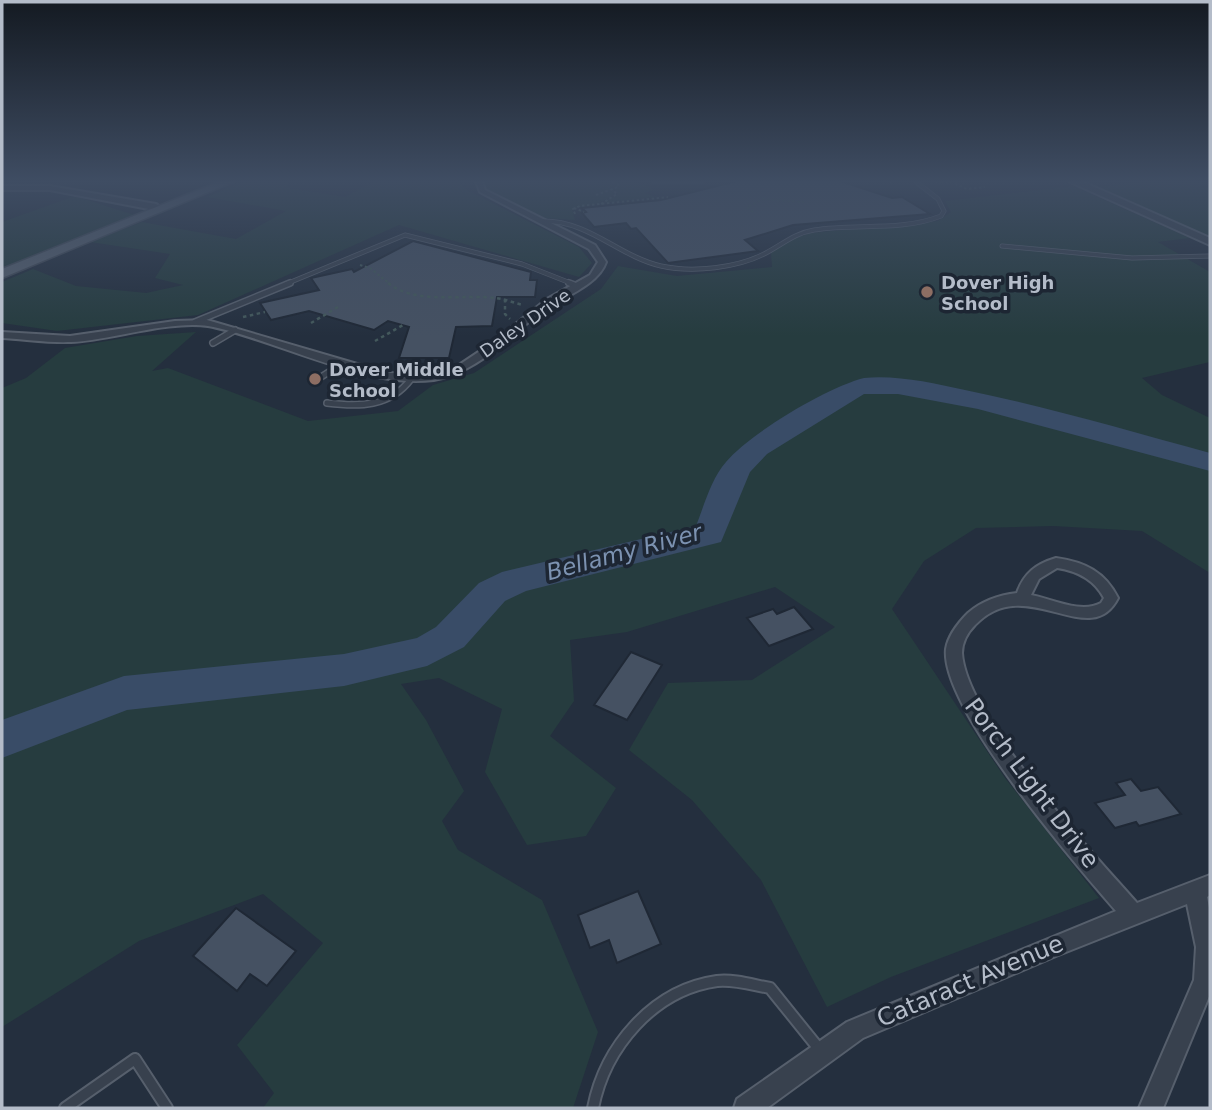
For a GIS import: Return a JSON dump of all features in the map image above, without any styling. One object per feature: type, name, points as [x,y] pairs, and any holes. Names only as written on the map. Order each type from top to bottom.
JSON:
[{"type":"main road","points":[[2,274],[102,233]]},
{"type":"street","name":"Daley Drive","points":[[2,335],[79,338],[195,322],[236,324],[343,363],[411,379],[444,374],[470,362],[552,300],[599,271],[602,262],[600,254],[566,233]]},
{"type":"street","points":[[1189,233],[1210,242]]},
{"type":"street","name":"Porch Light Drive","points":[[1023,598],[1026,584],[1033,574],[1055,563],[1089,572],[1101,581],[1111,598],[1110,606],[1103,611],[1091,613],[1023,598],[984,609],[969,620],[956,644],[955,671],[978,719],[1134,915]]},
{"type":"street","points":[[1151,1108],[1205,979],[1207,947],[1203,888]]},
{"type":"street","name":"Cataract Avenue","points":[[746,1108],[855,1030],[1203,888]]},
{"type":"lane","points":[[594,233],[655,265],[696,267],[756,257],[800,233]]},
{"type":"lane","points":[[195,322],[405,235],[522,264],[577,286]]},
{"type":"lane","points":[[1002,246],[1158,260],[1210,256]]},
{"type":"lane","points":[[213,343],[236,324]]},
{"type":"lane","points":[[321,377],[343,363]]},
{"type":"lane","points":[[327,403],[349,405],[387,400],[402,391],[411,379]]},
{"type":"lane","points":[[593,1108],[612,1053],[637,1024],[671,999],[701,984],[720,980],[771,988],[823,1054]]},
{"type":"lane","points":[[65,1108],[135,1059],[167,1108]]},
{"type":"path","points":[[360,265],[370,268],[394,288],[429,296],[505,299],[529,307]]},
{"type":"path","points":[[505,299],[505,314],[512,320]]},
{"type":"path","points":[[311,323],[338,307]]},
{"type":"path","points":[[236,324],[265,312]]},
{"type":"path","points":[[376,341],[403,325]]},
{"type":"green space","points":[[2,233],[90,233],[2,268]]},
{"type":"green space","points":[[114,233],[202,233],[236,239],[247,233],[382,233],[198,315],[57,331],[2,323],[2,282],[33,269],[76,286],[146,293],[183,285],[155,278],[170,254],[90,242]]},
{"type":"green space","points":[[426,233],[551,233],[579,247],[592,263],[579,277]]},
{"type":"green space","points":[[811,233],[1178,233],[1190,238],[1158,242],[1210,272],[1210,362],[1142,378],[1162,395],[1210,418],[1210,573],[1142,531],[1053,526],[976,528],[924,561],[892,609],[1005,778],[1099,898],[891,977],[827,1007],[761,880],[692,800],[629,750],[668,683],[752,680],[835,627],[775,587],[627,632],[570,640],[574,701],[550,736],[616,788],[586,836],[527,845],[485,772],[502,709],[439,678],[401,684],[426,720],[464,791],[442,821],[458,850],[542,900],[598,1032],[573,1108],[263,1108],[274,1093],[237,1045],[323,943],[263,894],[139,941],[2,1027],[2,388],[26,378],[65,348],[137,336],[196,332],[152,371],[168,368],[308,421],[398,411],[433,385],[474,373],[601,289],[618,266],[677,276],[772,267],[771,253],[791,239]]},
{"type":"building","points":[[640,233],[768,233],[745,240],[758,251],[668,263]]},
{"type":"building","points":[[413,241],[531,272],[530,280],[537,280],[535,297],[497,297],[492,326],[456,327],[449,358],[399,358],[409,327],[388,321],[374,330],[309,311],[271,320],[260,303],[319,290],[311,278],[352,269],[354,272]]},
{"type":"building","points":[[794,607],[813,629],[769,646],[747,618],[773,609],[777,614]]},
{"type":"building","points":[[631,652],[662,665],[627,720],[594,705]]},
{"type":"building","points":[[1131,779],[1141,791],[1158,787],[1181,814],[1139,826],[1136,822],[1115,828],[1095,803],[1125,795],[1116,783]]},
{"type":"building","points":[[638,891],[661,944],[617,963],[609,940],[590,948],[578,915]]},
{"type":"building","points":[[236,908],[296,951],[267,986],[250,974],[237,991],[193,956]]},
{"type":"waterway","name":"Bellamy River","points":[[2,739],[124,693],[344,670],[427,651],[450,637],[492,592],[515,581],[709,534],[736,469],[756,448],[853,389],[864,386],[898,386],[978,401],[1210,462]]},
{"type":"place","name":"Dover High School","points":[[927,292]]},
{"type":"place","name":"Dover Middle School","points":[[315,379]]}]
